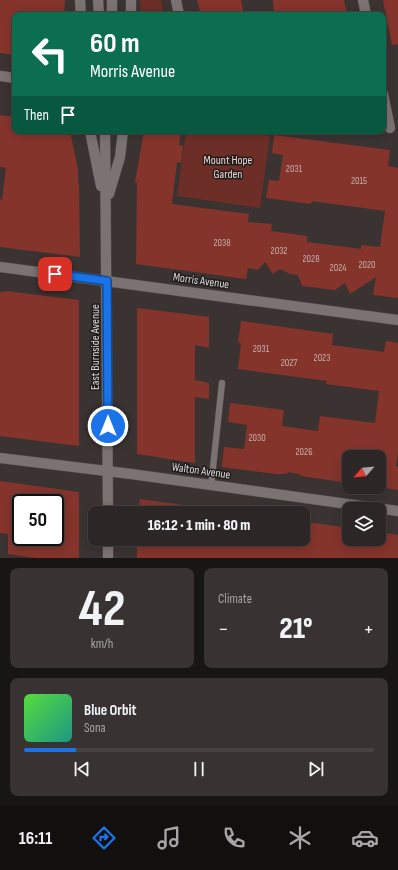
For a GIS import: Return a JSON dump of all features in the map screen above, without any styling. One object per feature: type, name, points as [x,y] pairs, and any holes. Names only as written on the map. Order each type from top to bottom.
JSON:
[{"type":"street","points":[[80,0],[81,12]]},
{"type":"street","points":[[98,0],[99,12]]},
{"type":"street","points":[[112,0],[112,12]]},
{"type":"street","points":[[131,0],[131,12]]},
{"type":"street","points":[[176,0],[178,12]]},
{"type":"street","points":[[363,0],[365,12]]},
{"type":"street","points":[[0,76],[12,78]]},
{"type":"street","points":[[386,109],[390,128]]},
{"type":"street","name":"East Burnside Avenue","points":[[91,134],[106,206]]},
{"type":"street","name":"East Burnside Avenue","points":[[105,134],[108,506]]},
{"type":"street","name":"East Burnside Avenue","points":[[106,206],[120,157],[123,134]]},
{"type":"street","name":"Morris Avenue","points":[[0,267],[398,320]]},
{"type":"street","name":"Walton Avenue","points":[[0,458],[398,511]]},
{"type":"street","points":[[108,546],[108,558]]},
{"type":"lane","points":[[212,486],[222,383]]},
{"type":"green space","points":[[140,0],[161,0],[163,12],[141,12]]},
{"type":"green space","name":"Mount Hope Garden","points":[[186,134],[256,134],[270,136],[260,208],[177,196]]},
{"type":"building","points":[[0,0],[65,0],[64,12],[12,12],[12,55],[0,53]]},
{"type":"building","points":[[197,0],[241,0],[243,12],[200,12]]},
{"type":"building","points":[[273,0],[344,0],[346,12],[274,12]]},
{"type":"building","points":[[383,0],[398,0],[398,44],[392,45]]},
{"type":"building","points":[[0,115],[12,117],[12,134],[71,134],[78,170],[79,183],[80,257],[0,247],[0,199],[2,200],[6,168],[0,167]]},
{"type":"building","points":[[143,134],[181,134],[179,145],[183,146],[181,163],[177,162],[172,204],[249,214],[248,222],[272,224],[271,231],[307,236],[307,242],[361,249],[361,245],[380,247],[385,211],[312,201],[311,204],[266,198],[269,180],[279,181],[283,155],[272,153],[274,135],[390,150],[388,166],[398,168],[398,298],[373,295],[376,277],[350,294],[345,283],[335,290],[302,286],[298,275],[290,274],[280,269],[273,274],[265,262],[258,270],[248,268],[246,279],[136,264],[137,183],[135,182]]},
{"type":"building","points":[[6,291],[79,300],[79,446],[0,436],[0,292]]},
{"type":"building","points":[[137,308],[209,317],[209,348],[195,345],[195,380],[209,383],[209,399],[195,397],[195,463],[137,454]]},
{"type":"building","points":[[241,321],[333,334],[332,345],[384,352],[386,341],[398,343],[398,452],[396,466],[398,467],[398,490],[386,488],[386,450],[342,450],[342,482],[301,476],[299,474],[289,472],[286,474],[276,474],[222,467],[224,447],[244,449],[247,425],[228,422],[230,403],[284,410],[282,426],[318,431],[320,416],[375,423],[379,391],[326,384],[327,381],[238,369],[241,343],[238,342]]},
{"type":"building","points":[[0,481],[79,492],[79,558],[35,558],[8,554],[8,534],[0,533]]},
{"type":"building","points":[[140,499],[184,505],[184,506],[139,506]]},
{"type":"building","points":[[310,522],[342,527],[342,546],[386,546],[386,533],[398,535],[398,558],[137,558],[137,546],[310,546]]},
{"type":"route","points":[[55,274],[107,281],[108,426]]}]
